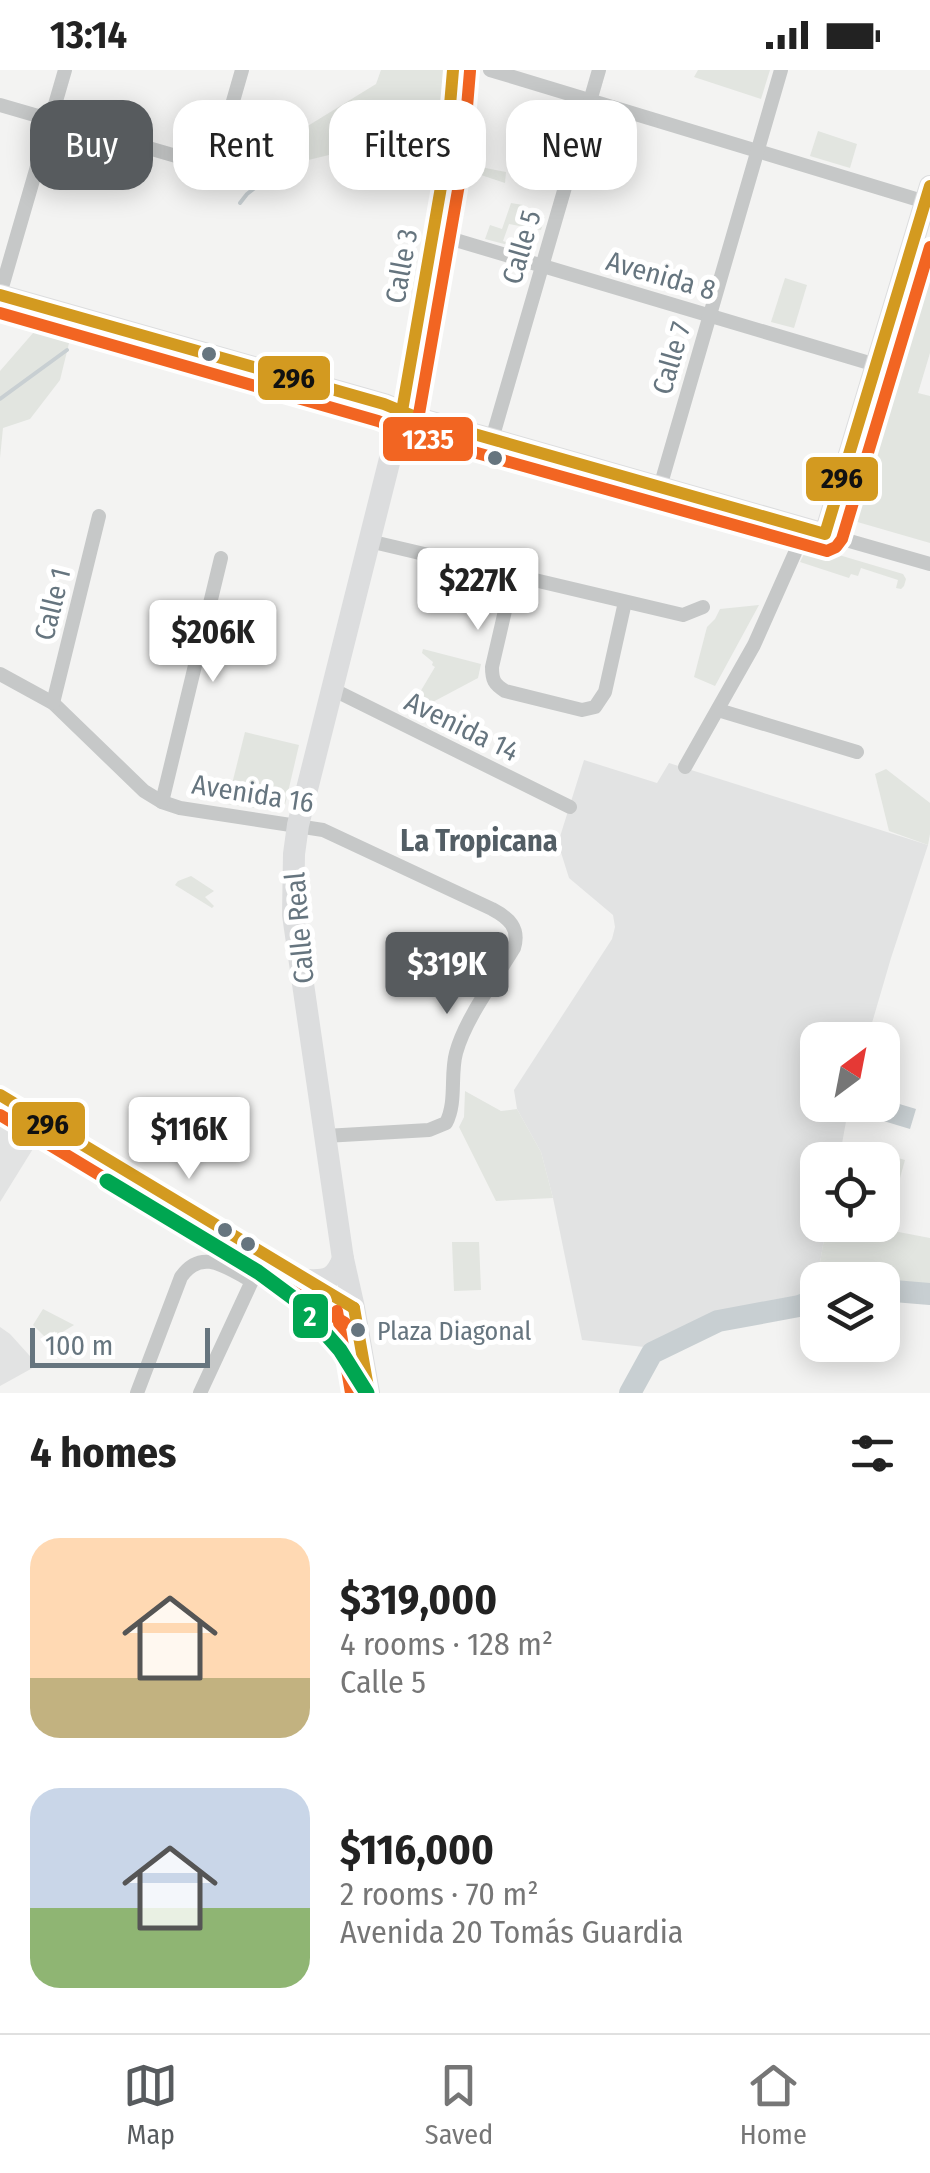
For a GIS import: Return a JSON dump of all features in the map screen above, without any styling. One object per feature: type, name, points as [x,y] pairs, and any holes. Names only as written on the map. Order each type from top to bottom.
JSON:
[{"type":"main road","points":[[0,294],[816,531],[876,365],[928,197]]},
{"type":"main road","name":"Calle Real","points":[[369,1393],[343,1259],[293,914],[294,854],[402,412]]},
{"type":"main road","points":[[308,1280],[332,1278],[343,1259]]},
{"type":"street","points":[[56,100],[65,70]]},
{"type":"street","points":[[153,150],[214,168],[242,70]]},
{"type":"street","name":"Calle 3","points":[[402,412],[448,143],[453,70]]},
{"type":"street","points":[[490,70],[587,100]]},
{"type":"street","name":"Calle 5","points":[[590,100],[599,70]]},
{"type":"street","name":"Calle 7","points":[[660,486],[781,70]]},
{"type":"street","points":[[0,105],[30,114]]},
{"type":"street","points":[[637,115],[928,197]]},
{"type":"street","points":[[0,294],[30,190]]},
{"type":"street","name":"Calle 5","points":[[492,438],[564,190]]},
{"type":"street","name":"Avenida 8","points":[[432,233],[876,365]]},
{"type":"street","name":"Calle 1","points":[[53,703],[91,573],[99,516]]},
{"type":"street","points":[[685,767],[816,531],[930,564]]},
{"type":"street","points":[[369,540],[683,615],[704,607]]},
{"type":"street","points":[[162,802],[221,558]]},
{"type":"street","points":[[514,576],[492,667],[496,685],[505,691],[582,710],[595,706],[605,692],[625,602]]},
{"type":"street","name":"Avenida 16","points":[[0,674],[53,703],[144,791],[162,802],[324,830],[492,909],[510,922],[516,933],[514,948],[459,1042],[446,1123],[429,1130],[325,1136]]},
{"type":"street","name":"Avenida 14","points":[[332,690],[570,806]]},
{"type":"street","points":[[718,710],[857,752]]},
{"type":"street","points":[[0,1094],[354,1308]]},
{"type":"street","points":[[200,1393],[252,1281],[268,1256]]},
{"type":"street","points":[[136,1393],[182,1277],[192,1264],[207,1260],[252,1281]]},
{"type":"shaded area","points":[[381,70],[445,70],[442,100],[350,100],[376,84]]},
{"type":"shaded area","points":[[698,70],[770,70],[761,99],[694,77]]},
{"type":"shaded area","points":[[329,113],[329,155],[309,160],[309,125]]},
{"type":"shaded area","points":[[818,131],[857,144],[850,168],[810,156]]},
{"type":"shaded area","points":[[486,168],[506,172],[505,183],[486,177]]},
{"type":"shaded area","points":[[511,203],[523,205],[522,214],[545,217],[541,230],[509,224],[503,241],[535,252],[485,239],[490,225],[502,229]]},
{"type":"shaded area","points":[[930,245],[930,353],[918,393],[930,396],[930,543],[847,519]]},
{"type":"shaded area","points":[[785,278],[807,285],[794,328],[771,322]]},
{"type":"shaded area","points":[[40,325],[71,335],[60,380],[30,419],[3,428],[0,458],[0,371]]},
{"type":"shaded area","points":[[812,547],[903,574],[904,586],[896,588],[898,580],[861,568],[858,576],[851,574],[849,578],[800,562]]},
{"type":"shaded area","points":[[759,605],[715,686],[694,677],[707,627],[720,609]]},
{"type":"shaded area","points":[[423,649],[481,664],[478,678],[414,712],[410,709],[435,667],[422,653]]},
{"type":"shaded area","points":[[245,732],[299,745],[285,805],[276,811],[227,804]]},
{"type":"shaded area","points":[[584,760],[657,783],[669,763],[928,845],[872,1022],[800,1022],[800,1122],[846,1122],[842,1142],[800,1142],[800,1242],[824,1242],[820,1262],[800,1262],[800,1295],[729,1310],[644,1347],[582,1340],[541,1152],[517,1109],[514,1090],[612,939],[615,927],[613,915],[569,878],[558,843]]},
{"type":"shaded area","points":[[886,769],[930,803],[928,845],[889,831],[875,774]]},
{"type":"shaded area","points":[[191,876],[214,891],[205,897],[212,908],[175,885]]},
{"type":"shaded area","points":[[465,1091],[501,1111],[517,1109],[541,1152],[553,1198],[496,1201],[459,1127],[464,1117]]},
{"type":"shaded area","points":[[900,1104],[916,1109],[910,1129],[887,1122],[900,1122]]},
{"type":"shaded area","points":[[0,1113],[17,1114],[44,1131],[0,1202]]},
{"type":"shaded area","points":[[900,1232],[930,1238],[930,1286],[900,1284],[900,1262],[820,1262],[823,1245],[900,1242]]},
{"type":"shaded area","points":[[452,1242],[479,1242],[481,1290],[454,1291]]},
{"type":"shaded area","points":[[43,1309],[74,1325],[61,1333],[56,1348],[33,1325]]},
{"type":"shaded area","points":[[0,1327],[38,1365],[0,1386]]},
{"type":"waterway","points":[[240,203],[252,190]]},
{"type":"waterway","points":[[0,399],[67,350]]},
{"type":"waterway","points":[[900,1292],[930,1294]]},
{"type":"waterway","points":[[630,1393],[652,1353],[718,1321],[800,1306]]},
{"type":"rail line","name":"2","points":[[107,1181],[258,1272],[296,1300],[340,1350],[367,1393]]},
{"type":"transit line","name":"296","points":[[402,411],[445,164],[453,70]]},
{"type":"transit line","name":"1235","points":[[419,414],[462,167],[470,71]]},
{"type":"transit line","name":"296","points":[[0,295],[825,534],[930,186]]},
{"type":"transit line","name":"1235","points":[[0,313],[378,421],[413,435],[827,551],[842,539],[930,247]]},
{"type":"transit line","name":"296","points":[[0,1095],[354,1308]]},
{"type":"transit line","name":"1235","points":[[0,1115],[345,1323]]},
{"type":"transit line","name":"296","points":[[354,1308],[369,1393]]},
{"type":"transit line","name":"1235","points":[[337,1311],[351,1393]]},
{"type":"place","name":"Plaza Diagonal","points":[[358,1330]]},
{"type":"district","name":"La Tropicana","points":[[479,841]]}]
